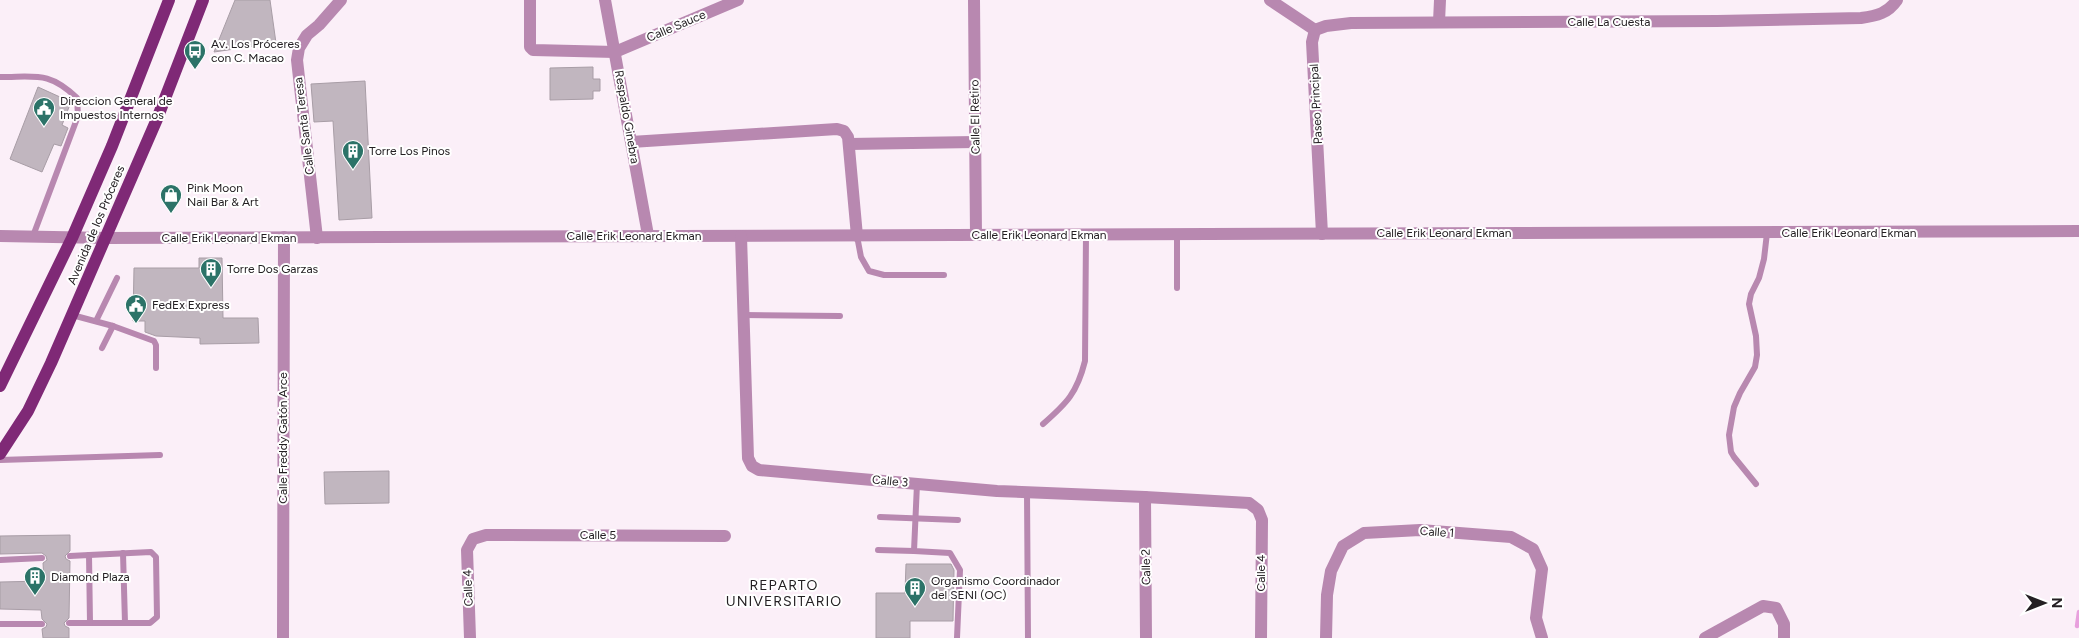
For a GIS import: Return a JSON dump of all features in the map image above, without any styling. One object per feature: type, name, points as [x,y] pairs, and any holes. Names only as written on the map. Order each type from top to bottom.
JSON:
[{"type":"main road","name":"Avenida de los Próceres","points":[[0,386],[72,238],[112,146],[169,0]]},
{"type":"main road","name":"Avenida de los Próceres","points":[[0,454],[28,411],[72,315],[157,119],[203,0]]},
{"type":"street","name":"Calle Santa Teresa","points":[[317,238],[296,60],[299,48],[307,35],[319,25],[341,0]]},
{"type":"street","points":[[530,0],[530,47],[533,50],[615,52]]},
{"type":"street","name":"Respaldo Ginebra","points":[[605,0],[648,235]]},
{"type":"street","name":"Calle Sauce","points":[[615,52],[738,0]]},
{"type":"street","name":"Calle El Retiro","points":[[974,0],[976,235]]},
{"type":"street","points":[[1270,0],[1315,30]]},
{"type":"street","points":[[1439,22],[1440,0]]},
{"type":"street","name":"Calle La Cuesta","points":[[1315,30],[1326,26],[1351,23],[1861,18],[1874,17],[1887,12],[1897,0]]},
{"type":"street","name":"Paseo Principal","points":[[1315,30],[1312,42],[1322,234]]},
{"type":"street","points":[[632,142],[837,129],[844,131],[848,137],[849,144],[857,236]]},
{"type":"street","points":[[849,144],[975,142]]},
{"type":"street","name":"Calle Erik Leonard Ekman","points":[[0,236],[72,238],[317,238],[648,235],[857,236],[2079,231]]},
{"type":"street","name":"Calle 3","points":[[741,236],[748,458],[752,466],[759,470],[1027,492],[1145,496],[1249,503],[1258,510]]},
{"type":"street","name":"Calle Freddy Gatón Arce","points":[[283,638],[284,238]]},
{"type":"street","name":"Calle 2","points":[[1145,496],[1146,638]]},
{"type":"street","name":"Calle 4","points":[[1258,510],[1262,520],[1261,638]]},
{"type":"street","name":"Calle 1","points":[[1326,638],[1327,595],[1331,571],[1343,546],[1364,533],[1420,530],[1512,537],[1532,549],[1542,569],[1536,618],[1542,638]]},
{"type":"street","name":"Calle 5","points":[[473,539],[486,535],[725,536]]},
{"type":"street","name":"Calle 4","points":[[470,638],[467,550],[473,539]]},
{"type":"street","points":[[1705,638],[1763,606],[1776,608],[1784,624],[1784,638]]},
{"type":"lane","points":[[0,77],[45,77],[64,85],[78,98],[78,116],[33,236]]},
{"type":"lane","points":[[1756,484],[1734,457],[1729,435],[1734,407],[1740,392],[1755,367],[1757,355],[1756,336],[1748,304],[1759,278],[1764,259],[1766,233]]},
{"type":"lane","points":[[1043,424],[1068,402],[1080,380],[1084,361],[1086,234]]},
{"type":"lane","points":[[1177,234],[1177,288]]},
{"type":"lane","points":[[857,236],[861,257],[868,271],[884,275],[944,275]]},
{"type":"lane","points":[[96,321],[117,278]]},
{"type":"lane","points":[[72,315],[113,326],[154,341],[156,345],[156,368]]},
{"type":"lane","points":[[743,315],[840,316]]},
{"type":"lane","points":[[102,348],[113,326]]},
{"type":"lane","points":[[0,460],[160,455]]},
{"type":"lane","points":[[914,551],[917,484]]},
{"type":"lane","points":[[1027,492],[1028,638]]},
{"type":"lane","points":[[880,517],[958,520]]},
{"type":"lane","points":[[878,550],[950,553],[960,570],[957,638]]},
{"type":"lane","points":[[69,623],[150,623],[157,616],[156,556],[151,552],[70,556]]},
{"type":"lane","points":[[123,553],[125,623]]},
{"type":"lane","points":[[89,555],[90,623]]},
{"type":"lane","points":[[0,560],[42,558]]},
{"type":"lane","points":[[0,624],[42,624]]},
{"type":"building","points":[[235,0],[270,0],[276,43],[214,52]]},
{"type":"building","points":[[593,67],[593,79],[600,79],[600,91],[593,91],[593,99],[550,100],[550,68]]},
{"type":"building","name":"Torre Los Pinos","points":[[365,81],[372,218],[339,220],[333,121],[314,122],[311,84]]},
{"type":"building","name":"Direccion General de Impuestos Internos","points":[[38,87],[71,102],[62,125],[68,128],[61,146],[54,144],[42,172],[10,159]]},
{"type":"building","points":[[199,258],[222,258],[223,318],[258,318],[259,343],[200,344],[200,338],[156,336],[145,332],[145,321],[133,321],[134,268],[199,268]]},
{"type":"building","points":[[389,471],[389,503],[325,504],[324,472]]},
{"type":"building","name":"Diamond Plaza","points":[[70,535],[70,551],[65,556],[70,561],[69,618],[64,623],[69,628],[69,638],[43,638],[42,629],[47,624],[42,619],[41,610],[0,609],[0,582],[44,581],[43,563],[47,560],[46,556],[42,553],[0,554],[0,536]]},
{"type":"building","name":"Organismo Coordinador del SENI (OC)","points":[[906,564],[951,564],[954,570],[953,621],[910,621],[910,638],[876,638],[876,593],[905,593]]},
{"type":"waterway","points":[[2077,626],[2079,612]]},
{"type":"place","name":"Av. Los Próceres con C. Macao","points":[[195,70]]},
{"type":"place","name":"Direccion General de Impuestos Internos","points":[[44,127]]},
{"type":"place","name":"Torre Los Pinos","points":[[353,170]]},
{"type":"place","name":"Pink Moon Nail Bar & Art","points":[[171,214]]},
{"type":"place","name":"Torre Dos Garzas","points":[[211,288]]},
{"type":"place","name":"FedEx Express","points":[[136,324]]},
{"type":"place","name":"Diamond Plaza","points":[[35,596]]},
{"type":"place","name":"Organismo Coordinador del SENI (OC)","points":[[915,607]]},
{"type":"district","name":"REPARTO UNIVERSITARIO","points":[[784,594]]}]
